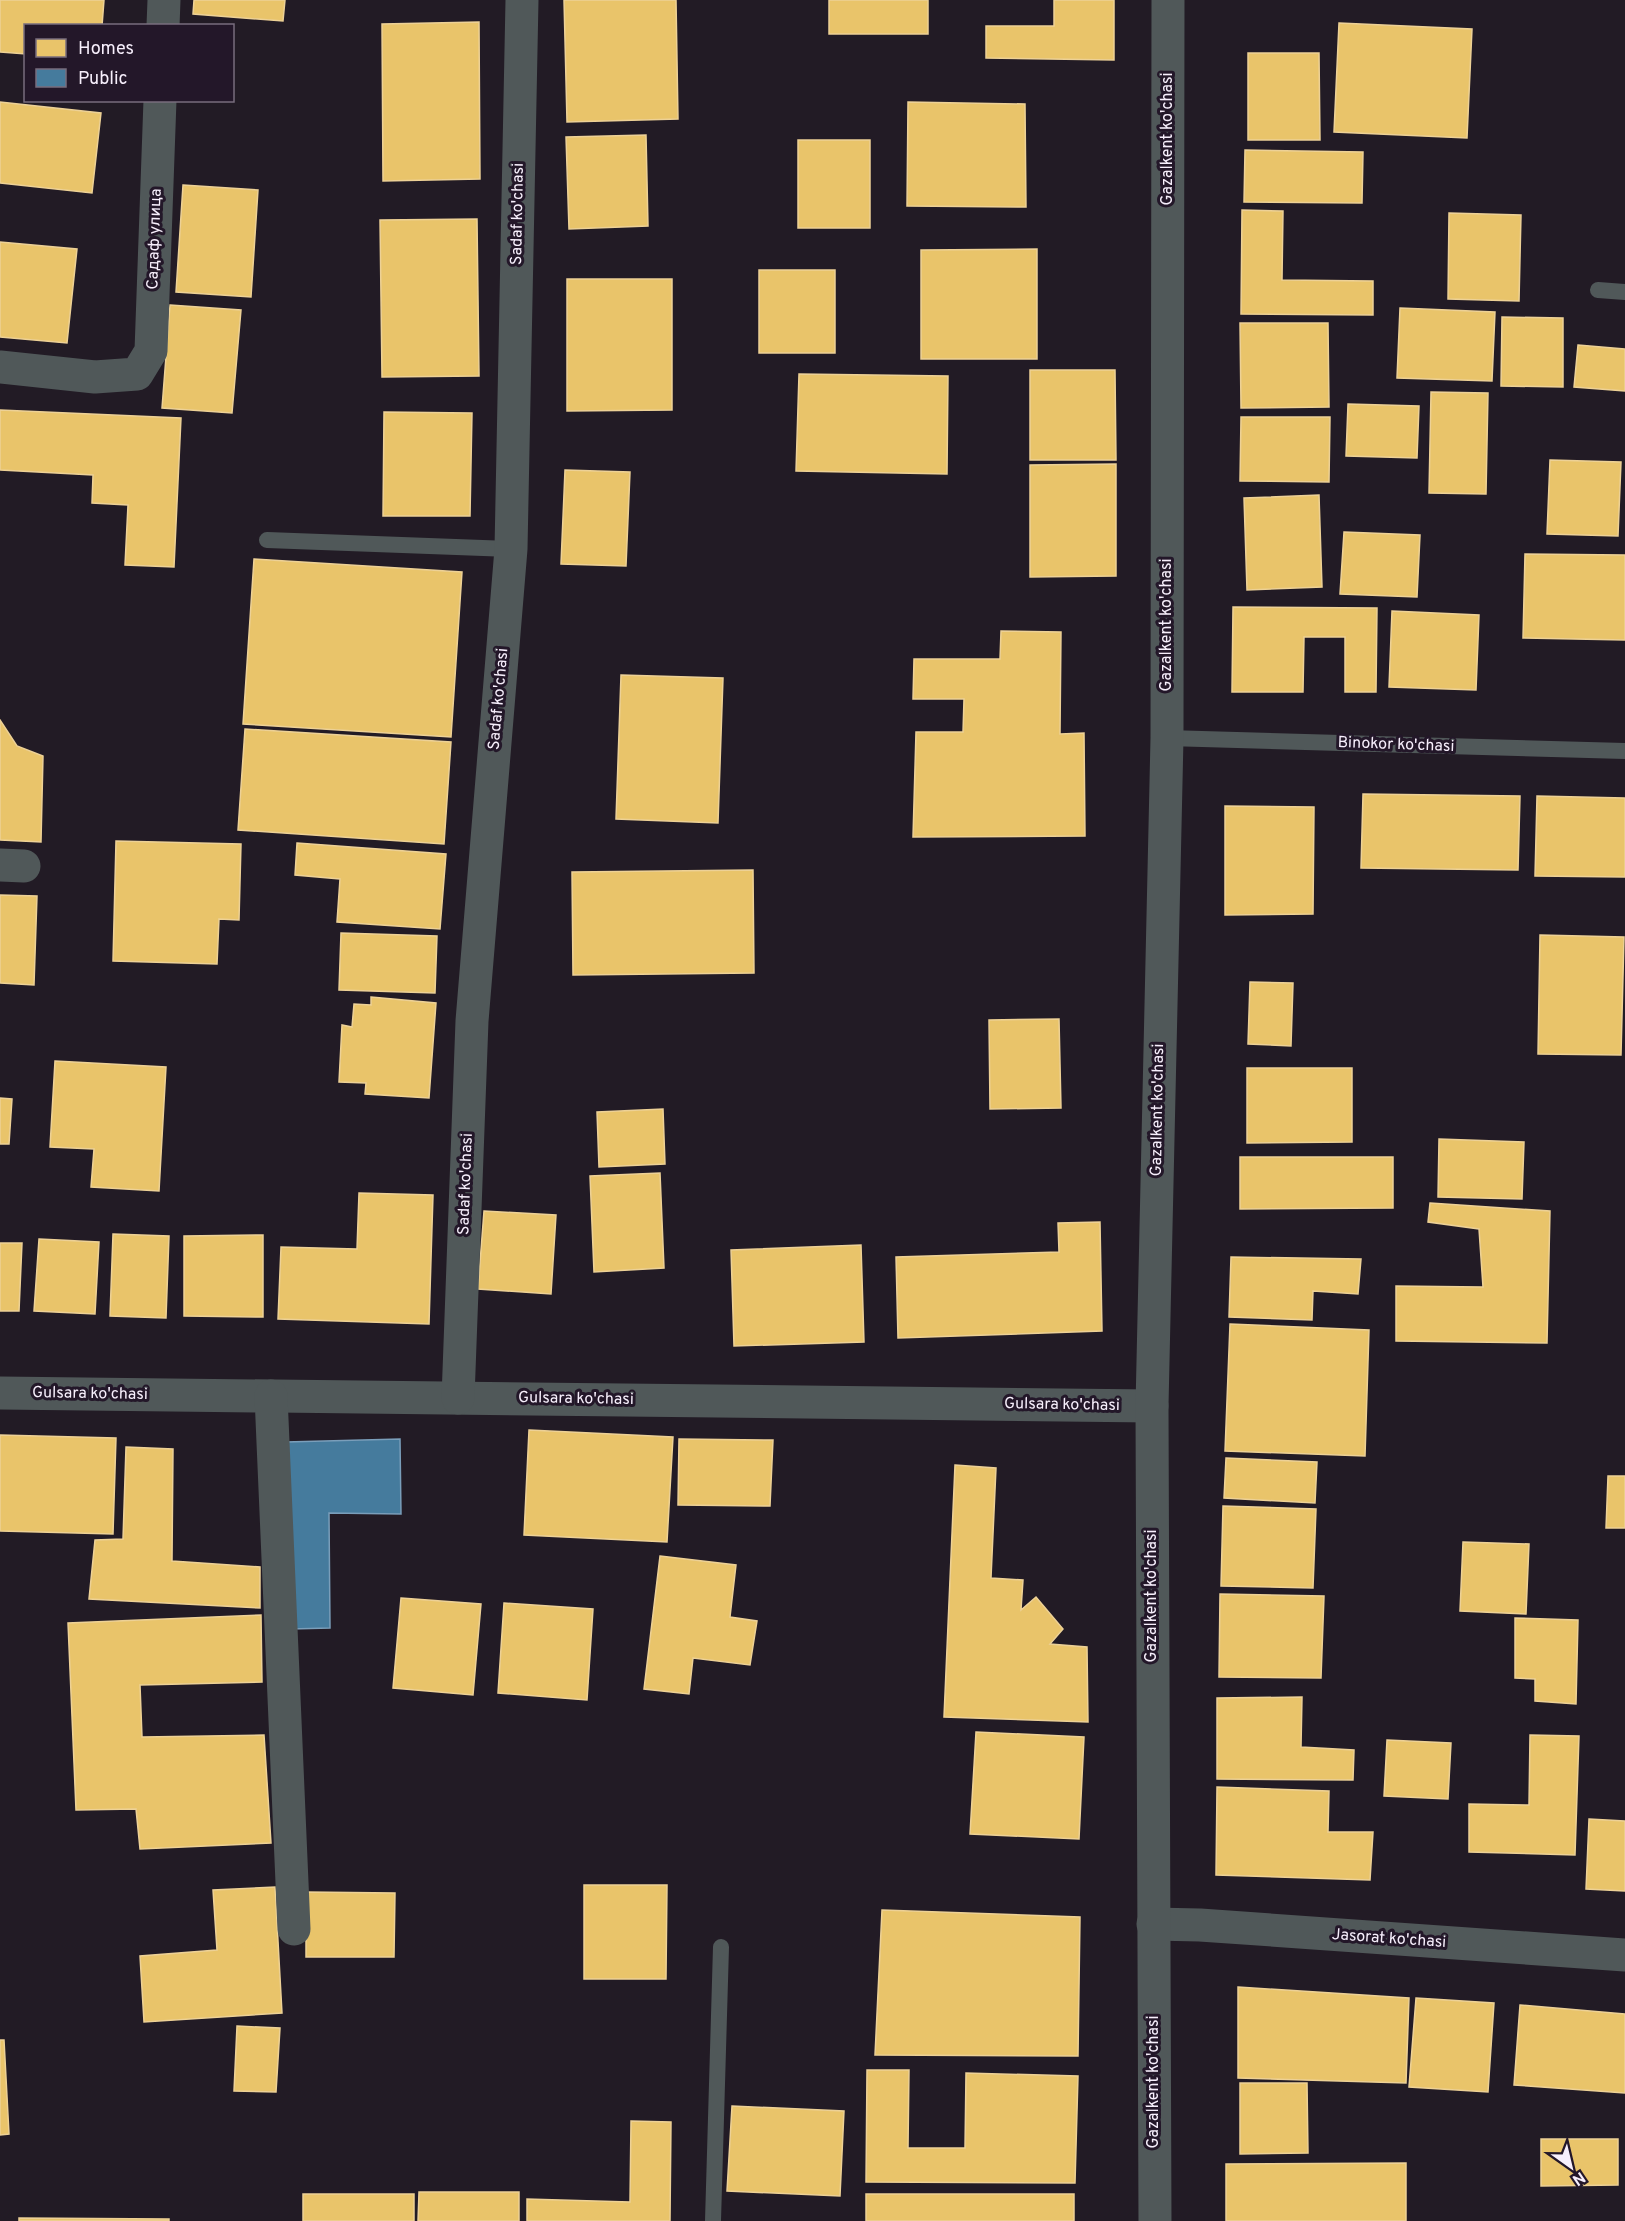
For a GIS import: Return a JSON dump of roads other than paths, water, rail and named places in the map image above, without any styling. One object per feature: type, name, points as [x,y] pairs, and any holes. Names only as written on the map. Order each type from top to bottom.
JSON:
[{"type":"street","points":[[163,24],[164,0]]},
{"type":"street","name":"Sadaf ko'chasi","points":[[458,1398],[472,1021],[512,549],[522,0]]},
{"type":"street","name":"Gazalkent ko'chasi","points":[[1155,2221],[1152,1406],[1167,738],[1168,0]]},
{"type":"street","name":"Садаф улица","points":[[0,367],[95,377],[137,374],[151,351],[160,102]]},
{"type":"street","name":"Gulsara ko'chasi","points":[[0,1393],[1152,1406]]},
{"type":"street","points":[[271,1396],[294,1929]]},
{"type":"street","name":"Jasorat ko'chasi","points":[[1153,1924],[1200,1925],[1625,1955]]},
{"type":"lane","points":[[1598,290],[1625,292]]},
{"type":"lane","points":[[267,540],[512,549]]},
{"type":"lane","name":"Binokor ko'chasi","points":[[1167,738],[1625,751]]},
{"type":"lane","points":[[713,2221],[721,1947]]}]
